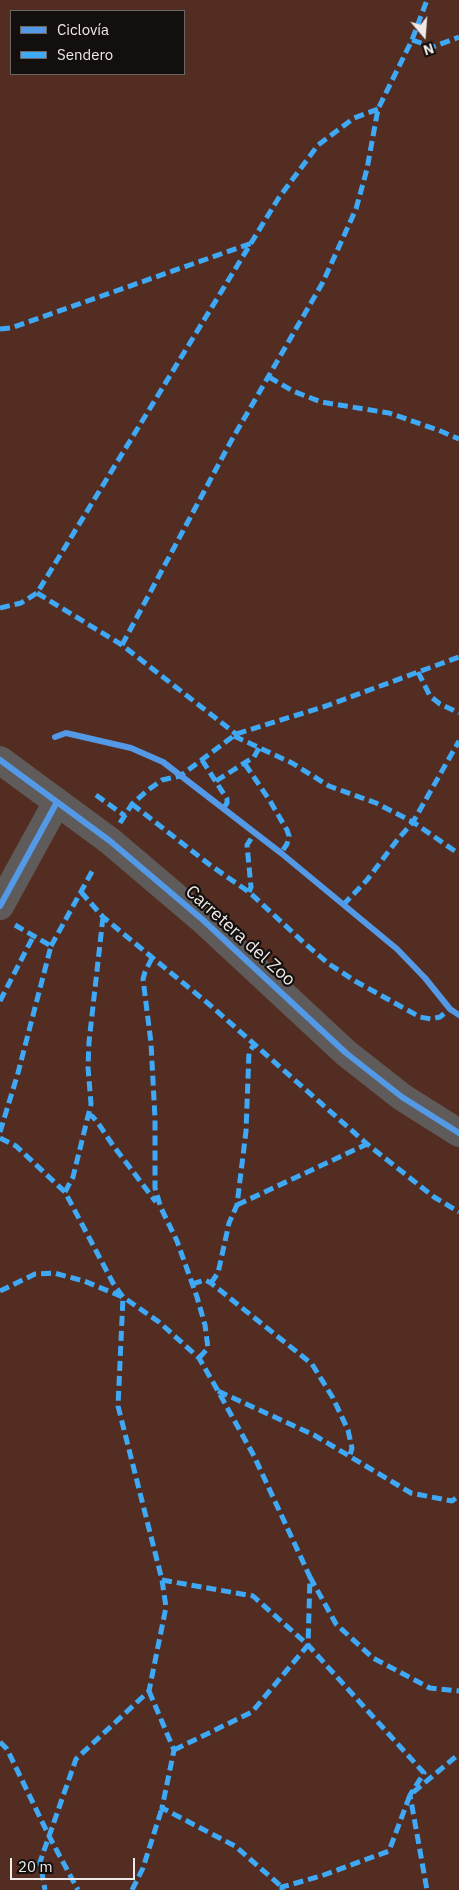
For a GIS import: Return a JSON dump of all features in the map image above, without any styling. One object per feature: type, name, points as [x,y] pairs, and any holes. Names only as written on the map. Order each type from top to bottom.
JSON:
[{"type":"street","name":"Carretera del Zoo","points":[[0,760],[110,841],[203,920],[346,1053],[402,1097],[459,1133]]},
{"type":"street","points":[[0,906],[57,802]]},
{"type":"shaded area","points":[[0,0],[459,0],[459,1890],[0,1890]]},
{"type":"marked path","points":[[122,645],[230,443],[323,282],[356,209],[367,169],[378,109],[412,40],[427,0]]},
{"type":"marked path","points":[[412,40],[433,47],[459,37]]},
{"type":"marked path","points":[[0,608],[21,603],[37,593],[278,199],[318,145],[354,118],[378,109]]},
{"type":"marked path","points":[[0,329],[11,328],[252,243]]},
{"type":"marked path","points":[[269,377],[293,391],[321,402],[389,413],[459,439]]},
{"type":"marked path","points":[[37,593],[122,645],[236,734]]},
{"type":"marked path","points":[[120,823],[132,804],[148,790],[162,780],[180,776],[236,734],[326,706],[459,657]]},
{"type":"marked path","points":[[418,672],[430,696],[440,704],[459,713]]},
{"type":"marked path","points":[[234,736],[292,763],[329,786],[376,803],[413,822],[459,854]]},
{"type":"marked path","points":[[343,905],[367,880],[413,822],[459,741]]},
{"type":"marked path","points":[[216,781],[254,757],[259,748]]},
{"type":"marked path","points":[[202,760],[227,799],[223,809]]},
{"type":"marked path","points":[[245,764],[287,830],[289,836],[287,844],[281,853]]},
{"type":"marked path","points":[[96,795],[125,816]]},
{"type":"marked path","points":[[132,804],[210,865],[249,892],[329,964],[355,981],[420,1017],[431,1019],[440,1017],[450,1009]]},
{"type":"marked path","points":[[249,892],[251,887],[247,845],[254,834]]},
{"type":"marked path","points":[[51,946],[94,868]]},
{"type":"marked path","points":[[81,892],[103,917],[210,1005],[367,1144],[434,1197],[459,1212]]},
{"type":"marked path","points":[[65,1192],[73,1177],[91,1104],[88,1067],[89,1042],[103,917]]},
{"type":"marked path","points":[[0,1132],[18,1073],[51,946],[15,925]]},
{"type":"marked path","points":[[0,1001],[34,935]]},
{"type":"marked path","points":[[152,958],[143,979],[151,1043],[155,1119],[155,1188],[161,1208],[177,1241],[205,1325],[208,1348],[199,1358]]},
{"type":"marked path","points":[[211,1283],[218,1273],[229,1223],[237,1205],[246,1131],[249,1052],[254,1045]]},
{"type":"marked path","points":[[88,1114],[98,1123],[156,1202]]},
{"type":"marked path","points":[[0,1138],[16,1146],[65,1192],[113,1283],[123,1297],[159,1322],[199,1358],[218,1391],[254,1456],[310,1577],[308,1645],[424,1773],[410,1795],[427,1890]]},
{"type":"marked path","points":[[237,1205],[367,1144]]},
{"type":"marked path","points":[[0,1291],[35,1274],[54,1273],[84,1281],[123,1297],[118,1406],[162,1580],[166,1607],[149,1691],[76,1759],[40,1862],[45,1890]]},
{"type":"marked path","points":[[192,1284],[205,1280],[211,1283],[312,1364],[333,1398],[348,1430],[352,1448],[350,1455]]},
{"type":"marked path","points":[[218,1391],[314,1435],[411,1493],[452,1501],[459,1496]]},
{"type":"marked path","points":[[310,1577],[336,1624],[373,1658],[430,1688],[459,1691]]},
{"type":"marked path","points":[[162,1580],[253,1596],[308,1645],[252,1712],[174,1750]]},
{"type":"marked path","points":[[149,1691],[174,1750],[162,1808],[235,1846],[282,1887]]},
{"type":"marked path","points":[[0,1742],[7,1749],[49,1836],[78,1890]]},
{"type":"marked path","points":[[282,1890],[282,1887],[321,1876],[389,1851],[410,1795],[459,1754]]},
{"type":"marked path","points":[[132,1890],[143,1868],[162,1808]]},
{"type":"cycle path","points":[[55,737],[66,733],[131,748],[163,762],[281,853],[397,949],[425,978],[450,1009],[459,1015]]},
{"type":"cycle path","points":[[0,760],[110,841],[203,920],[346,1053],[402,1097],[459,1133]]},
{"type":"cycle path","points":[[0,906],[57,802]]}]
